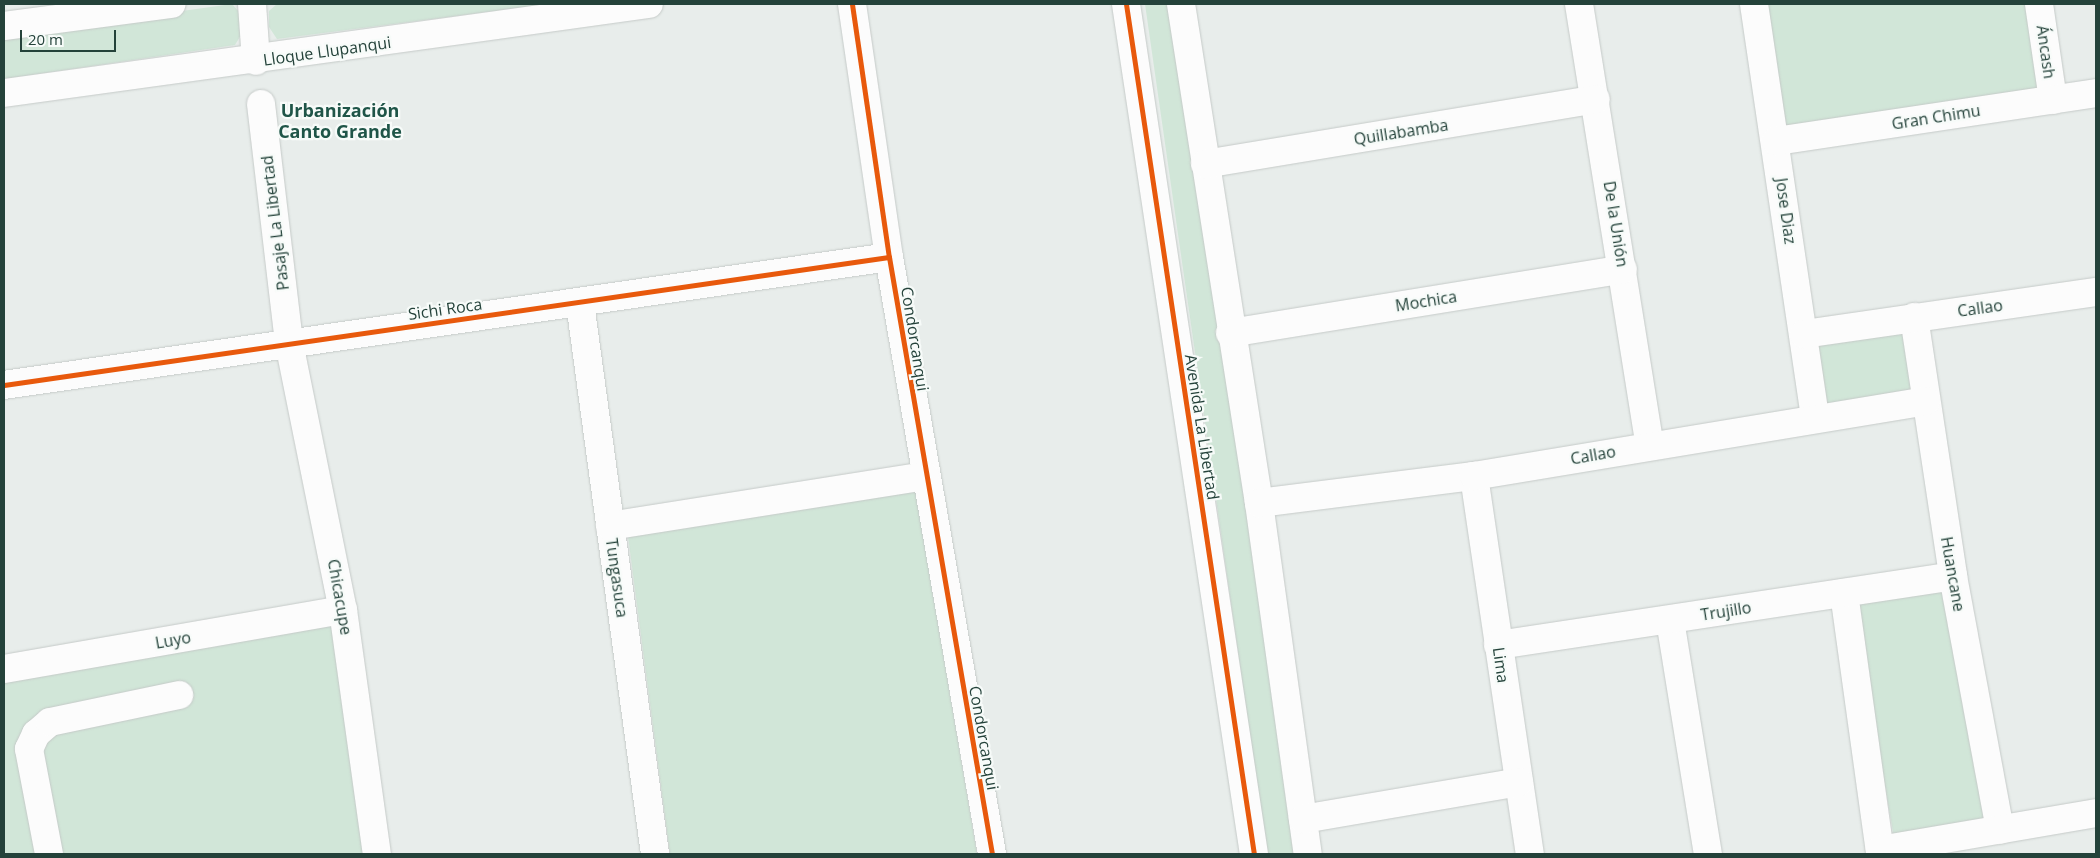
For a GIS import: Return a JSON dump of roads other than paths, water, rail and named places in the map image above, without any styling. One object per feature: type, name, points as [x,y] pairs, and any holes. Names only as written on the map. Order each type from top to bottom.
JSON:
[{"type":"street","points":[[4,26],[172,4]]},
{"type":"street","points":[[252,4],[256,61]]},
{"type":"street","name":"Lloque Llupanqui","points":[[4,93],[256,61],[649,4]]},
{"type":"street","name":"Condorcanqui","points":[[852,4],[889,257],[925,476],[992,854]]},
{"type":"street","name":"Avenida La Libertad","points":[[1126,4],[1254,854]]},
{"type":"street","points":[[1181,4],[1230,333],[1259,503],[1308,854]]},
{"type":"street","name":"De la Unión","points":[[1578,4],[1596,99],[1650,446]]},
{"type":"street","name":"Jose Diaz","points":[[1754,4],[1776,141],[1815,418]]},
{"type":"street","name":"Áncash","points":[[2039,4],[2053,100]]},
{"type":"street","name":"Gran Chimu","points":[[1776,141],[2096,93]]},
{"type":"street","name":"Quillabamba","points":[[1205,164],[1596,99]]},
{"type":"street","name":"Pasaje La Libertad","points":[[261,104],[289,343]]},
{"type":"street","name":"Sichi Roca","points":[[4,385],[889,257]]},
{"type":"street","name":"Mochica","points":[[1230,333],[1623,268]]},
{"type":"street","name":"Callao","points":[[1804,334],[1914,317],[2096,295]]},
{"type":"street","name":"Tungasuca","points":[[580,303],[655,854]]},
{"type":"street","name":"Huancane","points":[[1914,317],[1953,576],[2000,830]]},
{"type":"street","name":"Chicacupe","points":[[289,343],[343,610],[377,854]]},
{"type":"street","name":"Callao","points":[[1259,503],[1474,476],[1926,401]]},
{"type":"street","points":[[610,526],[925,476]]},
{"type":"street","name":"Lima","points":[[1474,476],[1530,854]]},
{"type":"street","name":"Trujillo","points":[[1498,645],[1953,576]]},
{"type":"street","points":[[1844,593],[1880,852],[2096,812]]},
{"type":"street","name":"Luyo","points":[[4,669],[343,610]]},
{"type":"street","points":[[1670,620],[1708,854]]},
{"type":"street","points":[[49,854],[29,748],[36,734],[50,722],[179,695]]},
{"type":"street","points":[[1303,819],[1519,782]]},
{"type":"district","name":"Urbanización Canto Grande","points":[[340,121]]}]
